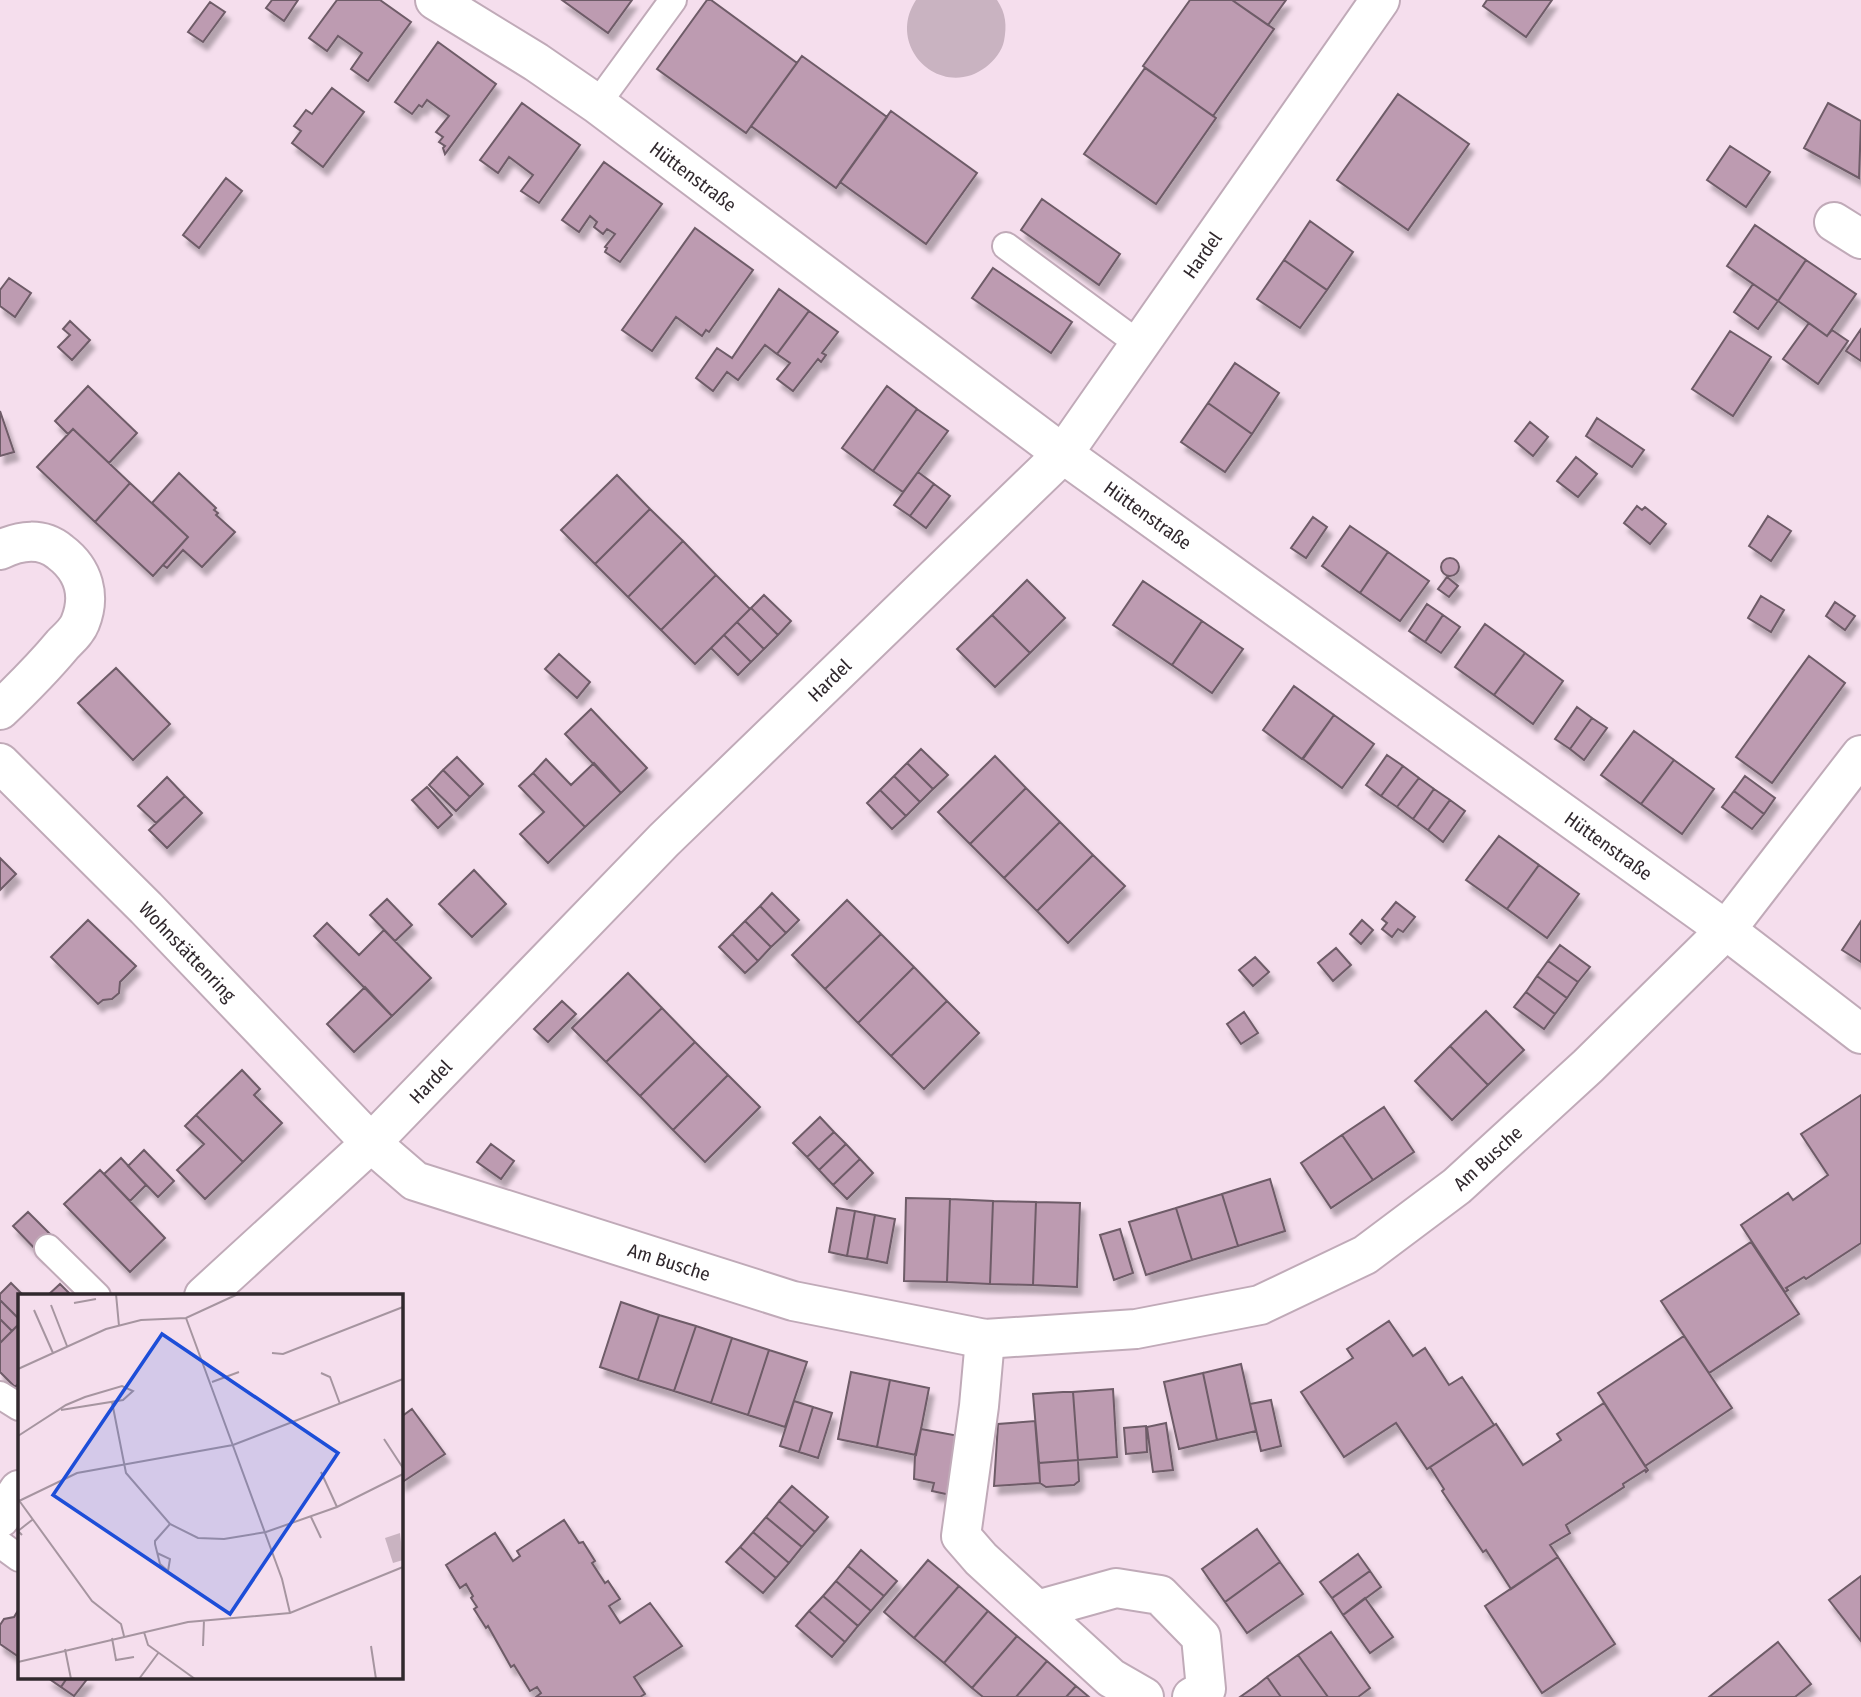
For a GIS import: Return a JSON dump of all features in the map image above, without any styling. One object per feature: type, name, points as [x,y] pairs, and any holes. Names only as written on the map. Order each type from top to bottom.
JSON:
[{"type":"street","name":"Hüttenstraße","points":[[435,0],[536,62],[597,104],[1063,454],[1726,930],[1861,1034]]},
{"type":"street","name":"Hardel","points":[[206,1294],[371,1143],[664,840],[1063,454],[1380,0]]},
{"type":"street","points":[[0,550],[13,544],[35,541],[51,545],[68,558],[81,576],[87,598],[79,625],[40,672],[0,710]]},
{"type":"street","name":"Am Busche","points":[[371,1143],[415,1181],[441,1190],[793,1301],[985,1339],[1136,1328],[1260,1305],[1365,1255],[1457,1186],[1588,1066],[1726,930],[1861,755]]},
{"type":"street","name":"Wohnstättenring","points":[[0,763],[146,908],[371,1143]]},
{"type":"street","points":[[985,1339],[961,1536],[981,1559],[1111,1678],[1144,1697]]},
{"type":"street","points":[[0,1518],[18,1491]]},
{"type":"street","points":[[1037,1610],[1116,1588],[1160,1595],[1201,1637],[1206,1689],[1192,1697]]},
{"type":"lane","points":[[597,104],[673,0]]},
{"type":"lane","points":[[1006,246],[1139,344]]},
{"type":"lane","points":[[48,1248],[95,1294]]},
{"type":"lane","points":[[0,1395],[18,1406]]},
{"type":"lane","points":[[0,1544],[18,1557]]},
{"type":"shaded area","points":[[916,0],[997,0],[1005,25],[1000,52],[986,67],[969,76],[952,77],[936,73],[922,64],[913,51],[908,35],[908,18]]},
{"type":"building","points":[[272,0],[298,0],[284,21],[266,8]]},
{"type":"building","points":[[337,0],[380,0],[411,22],[368,81],[351,69],[362,53],[338,36],[327,51],[309,38]]},
{"type":"building","points":[[562,0],[632,0],[608,33]]},
{"type":"building","points":[[707,0],[711,0],[797,63],[746,133],[657,69]]},
{"type":"building","points":[[1190,0],[1232,0],[1274,29],[1213,116],[1143,66]]},
{"type":"building","points":[[1232,0],[1286,0],[1268,25]]},
{"type":"building","points":[[1487,0],[1552,0],[1526,37],[1483,6]]},
{"type":"building","points":[[210,2],[225,12],[203,42],[188,32]]},
{"type":"building","points":[[438,42],[496,84],[445,154],[445,146],[439,142],[443,137],[436,132],[449,116],[427,100],[412,114],[395,102]]},
{"type":"building","points":[[802,56],[887,117],[836,188],[751,126]]},
{"type":"building","points":[[1145,68],[1216,118],[1156,204],[1084,154]]},
{"type":"building","points":[[332,88],[364,112],[323,167],[292,143],[301,131],[294,126],[306,110],[312,114]]},
{"type":"building","points":[[1398,94],[1469,144],[1408,230],[1337,180]]},
{"type":"building","points":[[522,103],[580,145],[539,203],[521,191],[533,175],[509,157],[498,173],[480,160]]},
{"type":"building","points":[[1828,103],[1861,121],[1859,178],[1804,148]]},
{"type":"building","points":[[891,111],[977,173],[926,244],[840,182]]},
{"type":"building","points":[[1730,146],[1770,172],[1746,207],[1707,180]]},
{"type":"building","points":[[604,162],[662,204],[620,262],[605,252],[605,247],[615,234],[607,229],[603,234],[594,227],[597,222],[590,216],[579,232],[562,220]]},
{"type":"building","points":[[226,178],[242,191],[199,248],[183,235]]},
{"type":"building","points":[[1042,199],[1120,254],[1099,285],[1021,230]]},
{"type":"building","points":[[1310,221],[1353,252],[1327,290],[1284,260]]},
{"type":"building","points":[[1755,225],[1806,260],[1778,301],[1727,266]]},
{"type":"building","points":[[695,228],[753,270],[709,332],[706,330],[702,336],[676,317],[652,351],[622,330]]},
{"type":"building","points":[[1284,260],[1327,290],[1300,328],[1257,299]]},
{"type":"building","points":[[1806,260],[1856,294],[1827,336],[1778,301]]},
{"type":"building","points":[[993,268],[1072,322],[1051,353],[972,298]]},
{"type":"building","points":[[9,278],[31,293],[15,317],[0,306],[0,290]]},
{"type":"building","points":[[1753,284],[1778,301],[1758,329],[1734,312]]},
{"type":"building","points":[[779,289],[809,311],[777,354],[765,345],[738,380],[727,372],[713,391],[696,378],[717,348],[732,358]]},
{"type":"building","points":[[809,311],[838,332],[822,353],[826,355],[821,362],[818,359],[793,391],[777,379],[790,363],[777,354]]},
{"type":"building","points":[[70,321],[90,340],[72,360],[58,347],[70,335],[63,329]]},
{"type":"building","points":[[1809,323],[1827,336],[1832,330],[1848,341],[1818,384],[1783,359]]},
{"type":"building","points":[[1861,329],[1861,361],[1846,351]]},
{"type":"building","points":[[1730,331],[1771,357],[1733,416],[1692,389]]},
{"type":"building","points":[[1235,363],[1279,393],[1252,434],[1208,403]]},
{"type":"building","points":[[88,386],[137,433],[109,463],[73,429],[68,434],[55,421]]},
{"type":"building","points":[[887,386],[917,409],[873,471],[842,448]]},
{"type":"building","points":[[1208,403],[1252,434],[1225,472],[1181,442]]},
{"type":"building","points":[[917,409],[948,431],[903,492],[873,471]]},
{"type":"building","points":[[0,411],[14,452],[0,456]]},
{"type":"building","points":[[1597,418],[1644,450],[1632,467],[1586,436]]},
{"type":"building","points":[[1530,422],[1548,437],[1533,456],[1515,441]]},
{"type":"building","points":[[73,429],[130,483],[95,522],[37,467]]},
{"type":"building","points":[[1576,457],[1597,474],[1578,497],[1557,481]]},
{"type":"building","points":[[918,472],[934,484],[910,516],[894,505]]},
{"type":"building","points":[[179,473],[216,508],[216,515],[235,532],[202,567],[183,550],[167,568],[163,565],[188,537],[152,503]]},
{"type":"building","points":[[617,475],[650,509],[595,564],[561,530]]},
{"type":"building","points":[[130,483],[188,537],[153,576],[95,522]]},
{"type":"building","points":[[934,484],[950,496],[926,528],[910,516]]},
{"type":"building","points":[[1637,506],[1642,510],[1645,507],[1666,524],[1650,544],[1624,523]]},
{"type":"building","points":[[650,509],[683,541],[628,597],[595,564]]},
{"type":"building","points":[[1768,516],[1791,531],[1771,561],[1749,546]]},
{"type":"building","points":[[1313,517],[1327,527],[1306,558],[1291,548]]},
{"type":"building","points":[[1350,526],[1388,552],[1360,593],[1322,566]]},
{"type":"building","points":[[683,541],[716,575],[661,630],[628,597]]},
{"type":"building","points":[[1388,552],[1429,581],[1400,621],[1360,593]]},
{"type":"building","points":[[1446,558],[1454,558],[1459,567],[1457,574],[1446,576],[1441,571],[1441,563]]},
{"type":"building","points":[[716,575],[750,609],[695,664],[661,630]]},
{"type":"building","points":[[1447,577],[1458,586],[1449,597],[1438,589]]},
{"type":"building","points":[[1027,580],[1065,618],[1030,653],[992,615]]},
{"type":"building","points":[[1143,581],[1202,621],[1172,665],[1113,625]]},
{"type":"building","points":[[764,595],[791,621],[778,635],[751,608]]},
{"type":"building","points":[[1761,596],[1784,610],[1771,632],[1748,618]]},
{"type":"building","points":[[1835,602],[1855,616],[1845,630],[1826,616]]},
{"type":"building","points":[[1427,604],[1443,615],[1425,642],[1409,631]]},
{"type":"building","points":[[751,608],[778,635],[764,649],[737,622]]},
{"type":"building","points":[[992,615],[1030,653],[995,687],[957,649]]},
{"type":"building","points":[[1443,615],[1460,627],[1441,653],[1425,642]]},
{"type":"building","points":[[1202,621],[1243,649],[1212,693],[1172,665]]},
{"type":"building","points":[[737,622],[764,649],[751,662],[724,635]]},
{"type":"building","points":[[1485,624],[1525,653],[1494,695],[1455,667]]},
{"type":"building","points":[[724,635],[751,662],[738,675],[711,648]]},
{"type":"building","points":[[1525,653],[1563,681],[1533,724],[1494,695]]},
{"type":"building","points":[[559,654],[590,682],[577,698],[545,669]]},
{"type":"building","points":[[1809,656],[1845,683],[1772,783],[1736,757]]},
{"type":"building","points":[[116,668],[170,724],[133,760],[78,703]]},
{"type":"building","points":[[1294,686],[1334,715],[1302,759],[1263,730]]},
{"type":"building","points":[[1577,707],[1592,718],[1570,749],[1555,739]]},
{"type":"building","points":[[591,709],[647,768],[621,793],[565,734]]},
{"type":"building","points":[[1334,715],[1374,744],[1342,788],[1303,759]]},
{"type":"building","points":[[1592,718],[1607,728],[1584,760],[1570,749]]},
{"type":"building","points":[[1634,731],[1674,760],[1641,804],[1601,775]]},
{"type":"building","points":[[921,749],[948,775],[933,789],[907,763]]},
{"type":"building","points":[[1387,755],[1403,766],[1381,796],[1366,785]]},
{"type":"building","points":[[995,756],[1026,788],[970,844],[938,812]]},
{"type":"building","points":[[457,757],[483,784],[470,797],[443,770]]},
{"type":"building","points":[[546,759],[571,785],[594,763],[621,793],[585,827],[533,773]]},
{"type":"building","points":[[1674,760],[1714,789],[1682,834],[1641,804]]},
{"type":"building","points":[[907,763],[933,789],[920,802],[894,776]]},
{"type":"building","points":[[1403,766],[1419,778],[1397,807],[1381,796]]},
{"type":"building","points":[[443,770],[470,797],[456,811],[429,785]]},
{"type":"building","points":[[533,773],[585,827],[548,863],[520,834],[544,812],[519,786]]},
{"type":"building","points":[[894,776],[920,802],[906,816],[880,790]]},
{"type":"building","points":[[1745,776],[1775,798],[1764,814],[1734,791]]},
{"type":"building","points":[[167,777],[185,796],[156,823],[138,806]]},
{"type":"building","points":[[1419,778],[1434,789],[1413,819],[1397,807]]},
{"type":"building","points":[[427,787],[452,815],[438,828],[412,800]]},
{"type":"building","points":[[1026,788],[1060,822],[1004,878],[970,844]]},
{"type":"building","points":[[1434,789],[1450,800],[1428,830],[1413,819]]},
{"type":"building","points":[[880,790],[906,816],[892,829],[867,803]]},
{"type":"building","points":[[1734,791],[1764,814],[1752,829],[1722,807]]},
{"type":"building","points":[[185,796],[202,813],[167,848],[149,830]]},
{"type":"building","points":[[1450,800],[1465,811],[1443,842],[1428,830]]},
{"type":"building","points":[[1060,822],[1093,855],[1037,911],[1004,878]]},
{"type":"building","points":[[1499,836],[1539,865],[1507,909],[1466,880]]},
{"type":"building","points":[[1093,855],[1125,886],[1068,943],[1037,911]]},
{"type":"building","points":[[0,858],[16,874],[0,890]]},
{"type":"building","points":[[1539,865],[1579,894],[1547,938],[1507,909]]},
{"type":"building","points":[[474,870],[506,904],[472,937],[439,904]]},
{"type":"building","points":[[772,893],[799,920],[786,933],[760,906]]},
{"type":"building","points":[[387,899],[412,925],[395,941],[370,915]]},
{"type":"building","points":[[847,900],[881,934],[825,989],[792,955]]},
{"type":"building","points":[[1396,902],[1415,917],[1403,932],[1398,929],[1392,937],[1382,929],[1387,923],[1382,919]]},
{"type":"building","points":[[760,906],[786,933],[771,947],[745,921]]},
{"type":"building","points":[[88,920],[136,966],[120,982],[119,993],[98,1004],[51,957]]},
{"type":"building","points":[[1362,920],[1373,930],[1361,944],[1350,934]]},
{"type":"building","points":[[745,921],[771,947],[758,961],[732,934]]},
{"type":"building","points":[[1861,921],[1861,962],[1842,950]]},
{"type":"building","points":[[327,923],[359,955],[384,930],[431,978],[392,1016],[314,936]]},
{"type":"building","points":[[732,934],[758,961],[745,973],[719,947]]},
{"type":"building","points":[[881,934],[914,967],[858,1023],[825,989]]},
{"type":"building","points":[[1560,945],[1590,967],[1578,982],[1548,961]]},
{"type":"building","points":[[1336,948],[1351,965],[1333,981],[1318,963]]},
{"type":"building","points":[[1255,957],[1269,972],[1253,986],[1239,970]]},
{"type":"building","points":[[1548,961],[1578,982],[1567,998],[1537,976]]},
{"type":"building","points":[[914,967],[947,1001],[891,1056],[858,1023]]},
{"type":"building","points":[[628,973],[662,1008],[606,1062],[572,1028]]},
{"type":"building","points":[[1537,976],[1567,998],[1555,1014],[1526,992]]},
{"type":"building","points":[[365,987],[392,1016],[354,1052],[327,1024]]},
{"type":"building","points":[[1526,992],[1555,1014],[1544,1029],[1514,1007]]},
{"type":"building","points":[[562,1001],[576,1014],[548,1042],[534,1029]]},
{"type":"building","points":[[947,1001],[979,1033],[924,1089],[891,1056]]},
{"type":"building","points":[[662,1008],[695,1042],[640,1096],[606,1062]]},
{"type":"building","points":[[1486,1011],[1524,1050],[1488,1085],[1450,1046]]},
{"type":"building","points":[[1244,1012],[1258,1033],[1241,1044],[1227,1024]]},
{"type":"building","points":[[695,1042],[728,1075],[673,1130],[640,1096]]},
{"type":"building","points":[[1450,1046],[1488,1085],[1452,1120],[1415,1081]]},
{"type":"building","points":[[242,1070],[260,1089],[254,1095],[282,1123],[243,1162],[196,1115]]},
{"type":"building","points":[[728,1075],[760,1107],[705,1162],[673,1130]]},
{"type":"building","points":[[1861,1095],[1861,1243],[1806,1279],[1804,1277],[1786,1288],[1788,1290],[1785,1292],[1741,1225],[1788,1193],[1793,1200],[1828,1175],[1801,1134]]},
{"type":"building","points":[[1384,1107],[1414,1152],[1373,1180],[1342,1135]]},
{"type":"building","points":[[196,1115],[243,1162],[205,1199],[177,1170],[204,1144],[185,1126]]},
{"type":"building","points":[[820,1117],[834,1132],[807,1157],[793,1143]]},
{"type":"building","points":[[834,1132],[846,1144],[819,1170],[807,1157]]},
{"type":"building","points":[[1342,1135],[1373,1180],[1331,1208],[1301,1163]]},
{"type":"building","points":[[491,1144],[514,1161],[501,1179],[477,1162]]},
{"type":"building","points":[[846,1144],[860,1159],[833,1185],[819,1170]]},
{"type":"building","points":[[144,1150],[174,1181],[158,1197],[128,1166]]},
{"type":"building","points":[[121,1158],[146,1185],[130,1201],[104,1174]]},
{"type":"building","points":[[860,1159],[873,1173],[847,1199],[833,1185]]},
{"type":"building","points":[[100,1170],[165,1238],[130,1272],[64,1204]]},
{"type":"building","points":[[1270,1179],[1285,1231],[1238,1246],[1222,1194]]},
{"type":"building","points":[[1222,1194],[1238,1246],[1192,1260],[1176,1208]]},
{"type":"building","points":[[906,1198],[950,1199],[947,1282],[904,1281]]},
{"type":"building","points":[[950,1199],[993,1201],[990,1284],[947,1282]]},
{"type":"building","points":[[993,1201],[1036,1202],[1033,1285],[990,1284]]},
{"type":"building","points":[[1036,1202],[1080,1203],[1077,1287],[1033,1285]]},
{"type":"building","points":[[837,1208],[855,1211],[847,1256],[829,1252]]},
{"type":"building","points":[[1176,1208],[1192,1260],[1146,1275],[1129,1222]]},
{"type":"building","points":[[855,1211],[875,1215],[867,1259],[847,1256]]},
{"type":"building","points":[[28,1212],[56,1240],[41,1255],[13,1226]]},
{"type":"building","points":[[875,1215],[895,1219],[887,1263],[867,1259]]},
{"type":"building","points":[[1120,1229],[1133,1273],[1114,1280],[1100,1235]]},
{"type":"building","points":[[1751,1242],[1799,1314],[1709,1373],[1661,1301]]},
{"type":"building","points":[[11,1283],[22,1294],[18,1294],[18,1318],[0,1300],[0,1294]]},
{"type":"building","points":[[60,1284],[70,1294],[49,1294]]},
{"type":"building","points":[[0,1300],[18,1318],[18,1325],[12,1331],[0,1319]]},
{"type":"building","points":[[621,1302],[659,1315],[638,1380],[600,1367]]},
{"type":"building","points":[[659,1315],[696,1326],[674,1391],[638,1380]]},
{"type":"building","points":[[0,1319],[12,1331],[0,1343]]},
{"type":"building","points":[[1389,1321],[1413,1356],[1425,1348],[1449,1385],[1462,1377],[1494,1425],[1427,1469],[1396,1423],[1344,1457],[1301,1392],[1353,1358],[1347,1349]]},
{"type":"building","points":[[18,1325],[18,1384],[15,1387],[0,1372],[0,1343]]},
{"type":"building","points":[[696,1326],[732,1338],[711,1403],[674,1391]]},
{"type":"building","points":[[1684,1336],[1732,1408],[1645,1466],[1598,1393]]},
{"type":"building","points":[[732,1338],[769,1350],[748,1415],[711,1403]]},
{"type":"building","points":[[769,1350],[807,1362],[785,1427],[748,1415]]},
{"type":"building","points":[[1241,1364],[1256,1431],[1217,1440],[1203,1373]]},
{"type":"building","points":[[851,1372],[890,1380],[877,1447],[838,1439]]},
{"type":"building","points":[[1203,1373],[1217,1440],[1179,1449],[1164,1382]]},
{"type":"building","points":[[890,1380],[929,1388],[916,1455],[877,1447]]},
{"type":"building","points":[[1113,1389],[1117,1457],[1078,1460],[1073,1392]]},
{"type":"building","points":[[1073,1392],[1078,1460],[1039,1463],[1033,1394]]},
{"type":"building","points":[[1271,1400],[1281,1446],[1261,1451],[1250,1404]]},
{"type":"building","points":[[794,1401],[813,1407],[799,1452],[780,1446]]},
{"type":"building","points":[[1604,1403],[1648,1470],[1623,1484],[1624,1487],[1566,1525],[1570,1533],[1550,1545],[1558,1557],[1511,1589],[1442,1491],[1444,1489],[1430,1467],[1496,1424],[1523,1465],[1561,1440],[1557,1434]]},
{"type":"building","points":[[813,1407],[832,1413],[818,1458],[799,1452]]},
{"type":"building","points":[[412,1409],[445,1454],[402,1482],[402,1416]]},
{"type":"building","points":[[1035,1421],[1040,1483],[994,1486],[998,1424]]},
{"type":"building","points":[[1166,1423],[1173,1470],[1153,1472],[1147,1427]]},
{"type":"building","points":[[1146,1426],[1147,1452],[1126,1454],[1124,1428]]},
{"type":"building","points":[[921,1429],[959,1436],[955,1496],[932,1491],[934,1483],[914,1479],[915,1455]]},
{"type":"building","points":[[1078,1460],[1079,1481],[1074,1485],[1046,1487],[1040,1483],[1039,1463]]},
{"type":"building","points":[[792,1486],[828,1517],[815,1532],[779,1501]]},
{"type":"building","points":[[779,1501],[815,1532],[802,1547],[766,1517]]},
{"type":"building","points":[[766,1517],[802,1547],[789,1563],[753,1532]]},
{"type":"building","points":[[564,1520],[579,1543],[583,1542],[605,1583],[608,1581],[620,1599],[609,1606],[620,1623],[650,1603],[682,1646],[634,1677],[645,1694],[640,1697],[536,1697],[541,1693],[537,1687],[530,1691],[514,1665],[511,1667],[488,1626],[486,1628],[474,1609],[477,1607],[466,1584],[460,1588],[446,1565],[495,1533],[513,1561],[520,1556],[517,1551]]},
{"type":"building","points":[[1257,1529],[1280,1562],[1225,1602],[1202,1569]]},
{"type":"building","points":[[753,1532],[789,1563],[776,1578],[740,1547]]},
{"type":"building","points":[[740,1547],[776,1578],[763,1593],[726,1562]]},
{"type":"building","points":[[861,1550],[897,1581],[884,1596],[848,1566]]},
{"type":"building","points":[[1358,1554],[1370,1571],[1332,1598],[1320,1582]]},
{"type":"building","points":[[1558,1557],[1615,1644],[1542,1693],[1485,1606]]},
{"type":"building","points":[[928,1560],[959,1586],[914,1638],[884,1612]]},
{"type":"building","points":[[1280,1562],[1303,1594],[1247,1633],[1225,1602]]},
{"type":"building","points":[[848,1566],[884,1596],[871,1611],[836,1581]]},
{"type":"building","points":[[1370,1571],[1381,1587],[1343,1615],[1332,1598]]},
{"type":"building","points":[[1861,1576],[1861,1641],[1829,1600]]},
{"type":"building","points":[[836,1581],[871,1611],[858,1626],[823,1596]]},
{"type":"building","points":[[959,1586],[988,1611],[944,1663],[914,1638]]},
{"type":"building","points":[[823,1596],[858,1626],[845,1642],[809,1611]]},
{"type":"building","points":[[1365,1598],[1393,1637],[1370,1653],[1343,1615]]},
{"type":"building","points":[[18,1611],[18,1656],[0,1644],[0,1625],[4,1619],[14,1617]]},
{"type":"building","points":[[809,1611],[845,1642],[832,1657],[796,1626]]},
{"type":"building","points":[[988,1611],[1017,1636],[972,1688],[944,1663]]},
{"type":"building","points":[[1331,1632],[1370,1688],[1358,1697],[1328,1697],[1298,1655]]},
{"type":"building","points":[[1017,1636],[1047,1661],[1016,1697],[983,1697],[972,1688]]},
{"type":"building","points":[[1778,1642],[1811,1684],[1795,1697],[1709,1697]]},
{"type":"building","points":[[1298,1655],[1328,1697],[1281,1697],[1267,1677]]},
{"type":"building","points":[[1047,1661],[1076,1686],[1066,1697],[1016,1697]]},
{"type":"building","points":[[1267,1677],[1281,1697],[1240,1697],[1257,1685]]},
{"type":"building","points":[[51,1680],[66,1680],[61,1687]]},
{"type":"building","points":[[66,1680],[86,1680],[74,1696],[61,1687]]},
{"type":"building","points":[[1076,1686],[1082,1691],[1089,1697],[1066,1697]]}]
